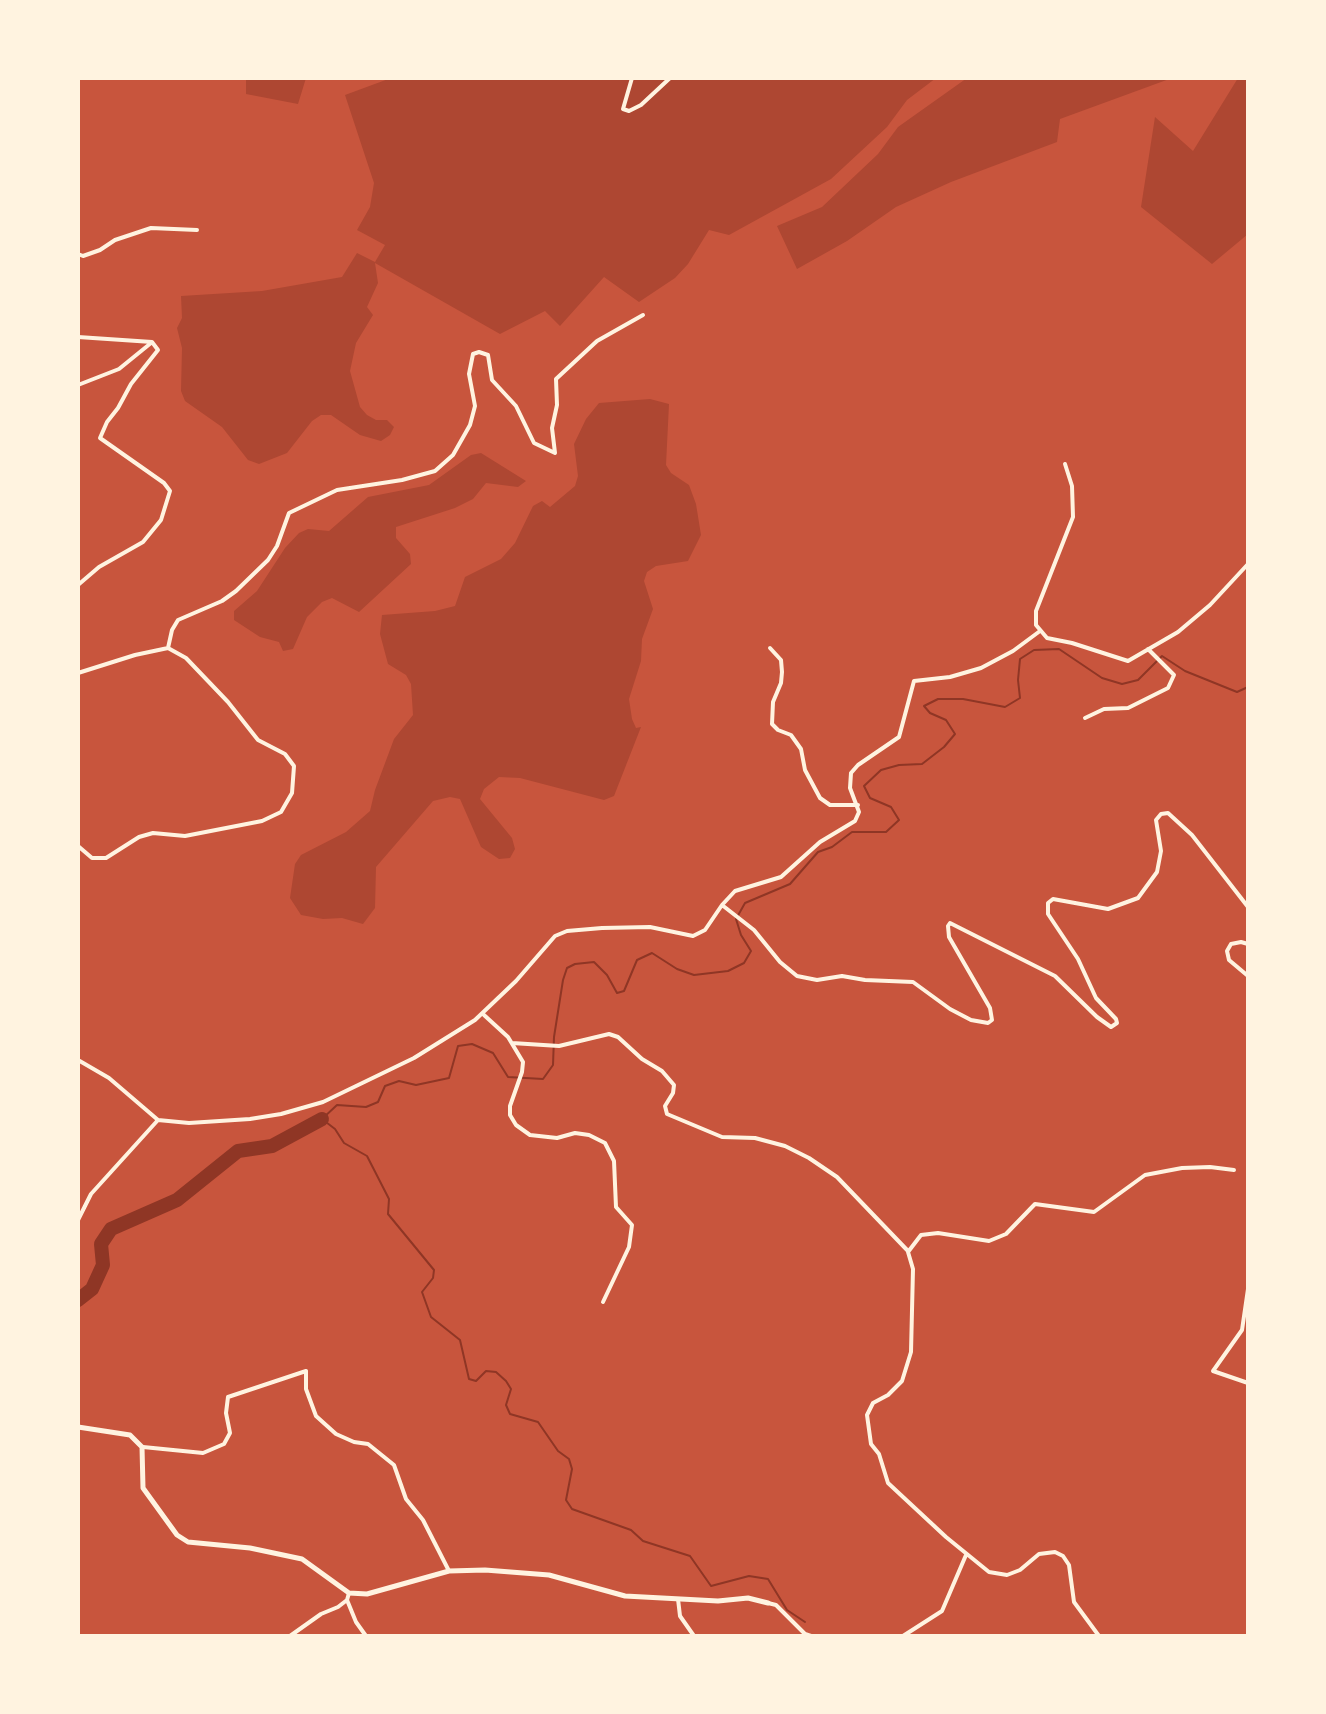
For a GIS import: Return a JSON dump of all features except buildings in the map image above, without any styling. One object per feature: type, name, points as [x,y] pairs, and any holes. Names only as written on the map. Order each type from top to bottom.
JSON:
[{"type":"street","points":[[632,78],[623,109],[629,111],[641,105],[670,78]]},
{"type":"street","points":[[78,254],[83,256],[100,250],[115,240],[151,228],[197,230]]},
{"type":"street","points":[[168,648],[178,620],[222,601],[268,560],[277,546],[289,513],[337,490],[402,480],[435,471],[453,455],[470,425],[475,406],[469,374],[473,354],[488,355],[492,380],[516,406],[534,443],[555,453],[552,428],[557,405],[556,379],[597,341],[643,315]]},
{"type":"street","points":[[78,337],[152,342],[158,350],[131,384],[100,438],[164,483],[170,491],[161,520],[143,542],[99,567],[78,585]]},
{"type":"street","points":[[78,385],[119,369],[152,342]]},
{"type":"street","points":[[1065,464],[1072,486],[1073,517],[1036,611],[1036,625],[1047,638],[1128,661],[1188,623],[1210,605],[1248,564]]},
{"type":"street","points":[[78,1060],[109,1078],[158,1120],[189,1123],[250,1119],[323,1102],[414,1058],[483,1014],[555,936],[567,931],[650,927],[693,936],[705,930],[735,891],[781,877],[820,842],[855,821],[859,812],[850,788],[851,773],[899,737],[914,681],[950,677],[981,668],[1013,651],[1040,631]]},
{"type":"street","points":[[78,673],[168,648],[186,658],[228,702],[258,740],[285,754],[294,766],[292,793],[281,812],[262,821],[185,836],[153,833],[139,837],[106,858],[92,858],[78,846]]},
{"type":"street","points":[[770,648],[781,660],[782,672],[773,702],[772,724],[791,735],[801,749],[805,770],[820,798],[830,805],[858,805]]},
{"type":"street","points":[[1085,718],[1104,709],[1128,708],[1168,688],[1174,675],[1148,649]]},
{"type":"street","points":[[722,905],[754,930],[780,962],[797,976],[817,980],[842,976],[913,982],[950,1009],[971,1020],[988,1023],[992,1020],[990,1008],[949,937],[950,923],[1055,976],[1111,1027],[1117,1023],[1116,1019],[1096,998],[1078,959],[1048,914],[1048,903],[1053,899],[1108,909],[1138,898],[1157,872],[1161,851],[1156,820],[1161,814],[1168,813],[1192,835],[1248,907]]},
{"type":"street","points":[[1248,944],[1231,944],[1227,951],[1229,960],[1248,976]]},
{"type":"street","points":[[483,1014],[512,1043],[523,1062],[510,1106],[510,1115],[516,1125],[530,1135],[557,1138],[575,1133],[589,1135],[605,1143],[614,1161],[616,1207],[632,1225],[629,1247],[603,1302]]},
{"type":"street","points":[[512,1043],[559,1046],[609,1034],[618,1037],[642,1059],[662,1071],[674,1085],[665,1106],[667,1114],[722,1137],[755,1138],[785,1146],[837,1177],[908,1252],[913,1269],[911,1352],[902,1381],[888,1395],[873,1403],[867,1415],[871,1444],[879,1454],[888,1483],[966,1555],[989,1572],[1007,1575],[1020,1570],[1039,1554],[1055,1552],[1063,1556],[1069,1565],[1074,1602],[1099,1636]]},
{"type":"street","points":[[78,1220],[91,1194],[158,1120]]},
{"type":"street","points":[[908,1252],[921,1235],[938,1233],[989,1241],[1006,1234],[1035,1204],[1094,1212],[1145,1175],[1182,1168],[1234,1170]]},
{"type":"street","points":[[1248,1289],[1242,1330],[1213,1371],[1248,1383]]},
{"type":"street","points":[[78,1427],[130,1435],[142,1447],[203,1453],[224,1444],[230,1433],[226,1413],[228,1397],[306,1371],[306,1389],[316,1416],[336,1434],[368,1444],[394,1465],[406,1499],[423,1520],[449,1571]]},
{"type":"street","points":[[142,1447],[143,1488],[177,1535],[188,1542],[250,1548],[302,1559],[348,1596],[356,1622],[366,1636]]},
{"type":"street","points":[[903,1636],[942,1611],[966,1555]]},
{"type":"street","points":[[290,1636],[348,1596],[367,1594],[449,1571],[491,1570],[549,1575],[625,1596],[718,1601],[748,1598],[776,1605],[805,1634],[811,1636]]},
{"type":"street","points":[[678,1599],[680,1616],[694,1636]]},
{"type":"shaded area","points":[[246,78],[306,78],[298,104],[246,94]]},
{"type":"shaded area","points":[[391,78],[936,78],[907,100],[887,127],[831,179],[729,235],[709,230],[688,264],[675,278],[639,302],[604,277],[560,326],[545,311],[500,334],[375,263],[378,283],[367,307],[373,315],[356,343],[350,371],[360,407],[376,420],[387,420],[394,427],[390,435],[381,441],[360,435],[331,415],[321,415],[312,421],[287,453],[259,464],[248,460],[222,427],[185,401],[181,391],[182,348],[177,328],[182,318],[181,296],[262,291],[342,277],[357,253],[375,262],[385,245],[357,230],[370,207],[374,183],[345,95]]},
{"type":"shaded area","points":[[967,78],[1172,78],[1060,119],[1057,142],[951,182],[896,207],[847,241],[797,269],[777,226],[822,207],[878,154],[898,127]]},
{"type":"shaded area","points":[[1238,78],[1248,78],[1248,234],[1212,264],[1141,207],[1155,117],[1193,151]]},
{"type":"shaded area","points":[[650,399],[669,404],[666,465],[671,473],[689,485],[701,535],[688,561],[656,566],[647,572],[644,581],[653,609],[642,639],[641,661],[629,699],[632,719],[636,728],[641,727],[614,796],[604,800],[520,778],[499,777],[484,789],[480,799],[512,838],[515,849],[510,858],[499,859],[481,847],[460,799],[450,797],[433,801],[376,867],[375,908],[363,924],[342,918],[301,915],[290,898],[295,864],[301,855],[346,832],[370,811],[394,739],[413,715],[411,684],[406,675],[388,664],[380,634],[382,615],[435,611],[455,606],[465,577],[501,559],[515,543],[533,506],[542,501],[550,507],[575,486],[578,476],[574,444],[586,419],[599,403]]},
{"type":"shaded area","points":[[481,453],[526,481],[518,487],[486,483],[473,499],[455,508],[396,527],[396,538],[410,554],[411,564],[359,612],[332,598],[322,602],[307,617],[293,649],[283,651],[279,642],[260,637],[234,620],[234,611],[257,591],[285,548],[299,533],[308,529],[329,531],[368,497],[429,485],[471,455]]},
{"type":"waterway","points":[[805,1622],[787,1610],[768,1579],[749,1576],[711,1586],[690,1556],[643,1541],[631,1530],[572,1509],[566,1500],[572,1469],[569,1459],[558,1451],[538,1422],[510,1414],[506,1405],[511,1389],[496,1372],[486,1371],[476,1381],[469,1379],[460,1340],[431,1317],[422,1292],[433,1278],[434,1270],[388,1214],[389,1199],[367,1156],[344,1143],[335,1129],[322,1119],[337,1105],[366,1107],[378,1102],[385,1086],[399,1081],[416,1085],[449,1078],[458,1046],[472,1044],[493,1053],[508,1077],[543,1079],[553,1065],[563,980],[567,968],[575,964],[594,962],[607,975],[617,993],[624,991],[637,960],[652,953],[677,969],[694,975],[728,971],[744,963],[751,951],[736,919],[745,903],[790,884],[818,852],[832,847],[852,832],[886,832],[899,820],[891,807],[870,798],[864,786],[881,770],[922,764],[955,734],[946,720],[930,713],[924,706],[938,699],[963,699],[1005,707],[1020,698],[1020,659],[1034,650],[1059,649],[1102,678],[1122,684],[1138,680],[1162,656],[1185,671],[1237,692],[1248,687]]},
{"type":"waterway","points":[[78,1300],[92,1289],[103,1265],[101,1244],[111,1229],[177,1200],[238,1151],[272,1146],[322,1119]]}]
